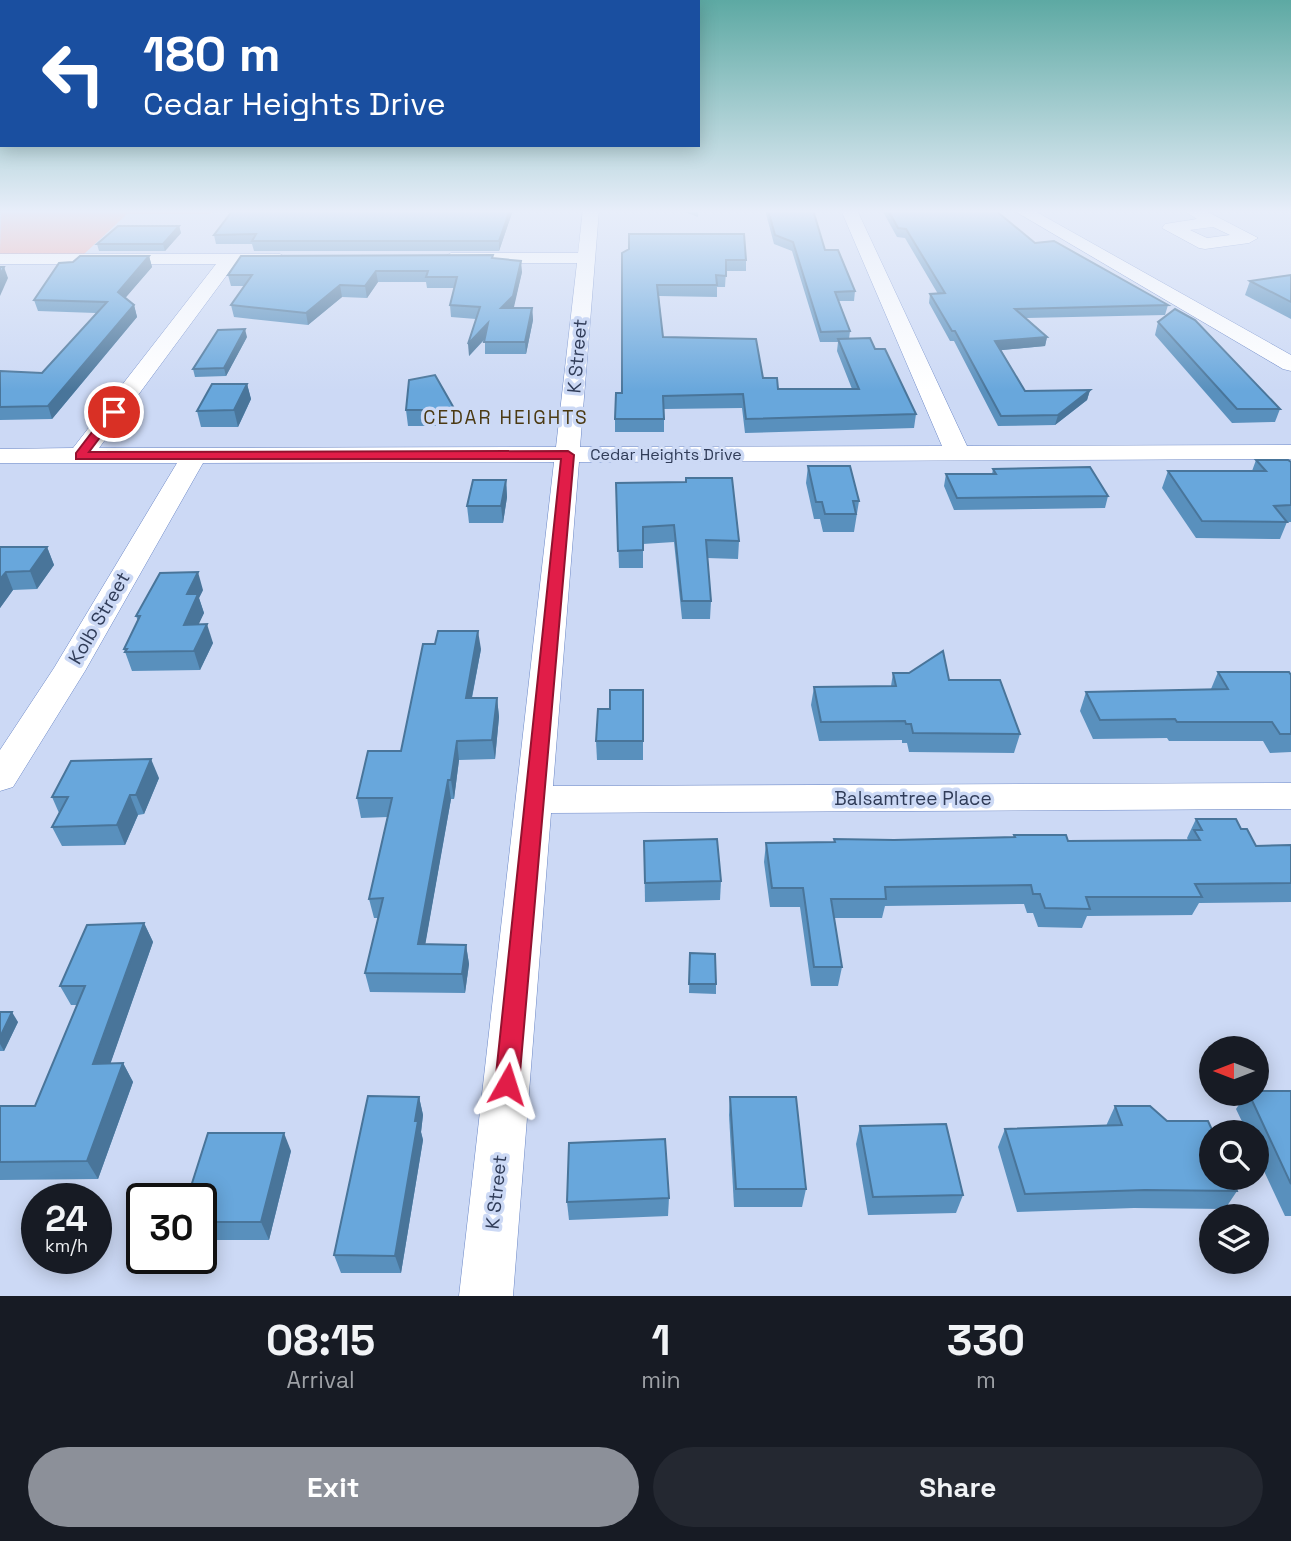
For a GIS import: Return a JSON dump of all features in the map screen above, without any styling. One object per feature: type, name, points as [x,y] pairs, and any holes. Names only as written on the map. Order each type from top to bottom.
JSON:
[{"type":"street","points":[[80,456],[221,270]]},
{"type":"street","name":"K Street","points":[[485,1296],[536,800],[585,270]]},
{"type":"street","points":[[876,270],[958,453]]},
{"type":"street","points":[[1127,270],[1291,364]]},
{"type":"street","name":"Cedar Heights Drive","points":[[0,456],[1291,452]]},
{"type":"street","name":"Kolb Street","points":[[0,778],[69,671],[194,456]]},
{"type":"street","name":"Balsamtree Place","points":[[536,800],[1291,796]]},
{"type":"building","points":[[54,270],[137,270],[118,292],[134,305],[48,406],[0,407],[0,371],[42,373],[107,302],[34,300]]},
{"type":"building","points":[[231,270],[519,270],[513,296],[501,308],[532,308],[525,342],[484,342],[488,323],[468,344],[480,307],[450,305],[457,277],[426,277],[428,271],[376,271],[365,286],[340,285],[306,313],[231,305],[252,275],[228,275]]},
{"type":"building","points":[[622,270],[726,270],[726,276],[716,275],[717,285],[657,285],[663,337],[756,339],[763,378],[777,378],[778,389],[859,389],[838,339],[870,338],[875,349],[885,349],[916,414],[746,419],[743,394],[663,396],[664,419],[615,419],[616,393],[622,393]]},
{"type":"building","points":[[802,270],[846,270],[855,291],[835,292],[850,331],[821,332]]},
{"type":"building","points":[[931,270],[1107,270],[1168,305],[1015,309],[1047,337],[995,341],[1025,391],[1090,390],[1058,415],[1001,416],[955,331],[952,331],[930,294],[945,293]]},
{"type":"building","points":[[1291,275],[1291,302],[1250,281]]},
{"type":"building","points":[[1175,309],[1195,320],[1280,409],[1237,409],[1158,322]]},
{"type":"building","points":[[245,329],[224,368],[193,369],[218,330]]},
{"type":"building","points":[[435,375],[455,410],[406,410],[409,380]]},
{"type":"building","points":[[212,384],[247,384],[234,410],[197,411]]},
{"type":"building","points":[[1256,460],[1291,462],[1291,505],[1274,506],[1287,522],[1202,521],[1168,471],[1266,471]]},
{"type":"building","points":[[808,466],[850,466],[859,501],[853,501],[856,514],[825,514],[822,502],[816,502]]},
{"type":"building","points":[[1090,467],[1108,496],[957,498],[946,474],[996,474],[993,469]]},
{"type":"building","points":[[686,478],[732,478],[739,541],[706,540],[711,601],[682,601],[674,525],[643,527],[643,550],[618,551],[616,483],[686,482]]},
{"type":"building","points":[[473,480],[506,480],[501,506],[467,506]]},
{"type":"building","points":[[0,547],[47,547],[30,571],[6,572],[0,579]]},
{"type":"building","points":[[198,572],[187,594],[198,594],[184,625],[207,624],[194,651],[125,652],[140,616],[136,616],[160,573]]},
{"type":"building","points":[[438,631],[478,631],[466,698],[497,698],[492,740],[457,741],[418,944],[466,945],[462,974],[365,973],[383,898],[369,899],[392,798],[357,798],[368,751],[401,751],[423,644],[435,644]]},
{"type":"building","points":[[943,651],[949,680],[1000,680],[1020,734],[913,733],[911,724],[906,724],[905,721],[821,722],[814,687],[896,686],[893,673],[909,673]]},
{"type":"building","points":[[1218,672],[1289,672],[1291,734],[1280,734],[1272,722],[1100,720],[1086,692],[1228,689]]},
{"type":"building","points":[[610,690],[643,690],[643,741],[596,741],[598,709],[610,709]]},
{"type":"building","points":[[151,759],[136,795],[130,795],[117,825],[52,827],[68,797],[52,797],[71,761]]},
{"type":"building","points":[[1196,819],[1236,819],[1241,829],[1247,829],[1256,846],[1291,845],[1291,883],[1195,884],[1202,897],[1086,897],[1090,909],[1045,908],[1040,894],[1033,894],[1031,885],[885,887],[886,899],[831,899],[842,967],[814,967],[803,888],[772,888],[766,843],[835,842],[834,839],[1015,837],[1014,835],[1066,835],[1068,841],[1200,840],[1194,830],[1202,830]]},
{"type":"building","points":[[717,839],[721,881],[645,883],[644,841]]},
{"type":"building","points":[[144,923],[93,1064],[123,1063],[87,1161],[0,1162],[0,1106],[35,1106],[85,986],[60,986],[87,925]]},
{"type":"building","points":[[690,953],[715,954],[716,984],[689,984]]},
{"type":"building","points":[[0,1012],[12,1012],[0,1037]]},
{"type":"building","points":[[1269,1091],[1291,1091],[1291,1184],[1269,1137],[1269,1120],[1261,1120],[1255,1106],[1269,1106]]},
{"type":"building","points":[[368,1096],[419,1097],[415,1121],[418,1121],[395,1256],[334,1255]]},
{"type":"building","points":[[730,1097],[796,1097],[806,1189],[736,1189]]},
{"type":"building","points":[[1115,1106],[1150,1106],[1167,1121],[1199,1121],[1199,1190],[1237,1191],[1145,1190],[1025,1194],[1005,1129],[1122,1125]]},
{"type":"building","points":[[946,1124],[963,1195],[873,1197],[860,1126]]},
{"type":"building","points":[[208,1133],[284,1133],[261,1222],[217,1222],[217,1183],[192,1183]]},
{"type":"building","points":[[665,1139],[669,1198],[567,1202],[569,1143]]},
{"type":"district","name":"CEDAR HEIGHTS","points":[[506,417]]},
{"type":"route","points":[[114,412],[80,456],[568,455],[507,1084]]}]
